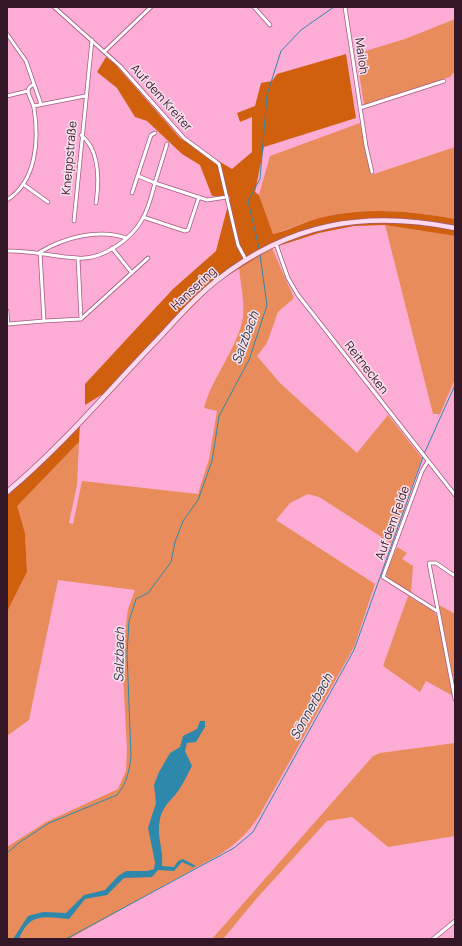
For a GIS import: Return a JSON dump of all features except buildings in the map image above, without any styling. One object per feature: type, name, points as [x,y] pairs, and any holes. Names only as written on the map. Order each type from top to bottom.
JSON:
[{"type":"street","name":"Auf dem Kreiter","points":[[54,7],[120,66],[184,138],[219,164],[238,245],[246,260]]},
{"type":"street","points":[[105,51],[151,7]]},
{"type":"street","points":[[254,7],[270,25]]},
{"type":"street","name":"Mailoh","points":[[345,7],[366,146],[372,172]]},
{"type":"street","points":[[7,34],[26,61],[41,104]]},
{"type":"street","name":"Kneippstraße","points":[[74,221],[81,135],[92,40]]},
{"type":"street","points":[[360,108],[444,81]]},
{"type":"street","points":[[7,200],[23,184],[32,165],[35,146],[34,106],[28,91],[30,86],[34,84]]},
{"type":"street","points":[[7,96],[28,91]]},
{"type":"street","points":[[34,106],[85,96]]},
{"type":"street","points":[[132,193],[151,135],[156,133]]},
{"type":"street","points":[[81,135],[87,140],[96,165],[98,185],[96,203]]},
{"type":"street","points":[[7,251],[40,252],[78,258],[98,255],[112,248],[126,238],[137,227],[143,217],[167,144]]},
{"type":"street","points":[[138,176],[199,197],[212,200],[227,197]]},
{"type":"street","points":[[23,184],[48,202]]},
{"type":"street","points":[[143,217],[185,231],[190,228],[199,197]]},
{"type":"street","name":"Hansering","points":[[7,492],[53,449],[204,291],[246,260],[276,244],[320,228],[366,220],[412,221],[455,228]]},
{"type":"street","points":[[40,252],[60,243],[85,235],[113,234],[126,238]]},
{"type":"street","name":"Reitnecken","points":[[276,244],[288,278],[295,291],[426,460],[455,495]]},
{"type":"street","points":[[112,248],[132,272]]},
{"type":"street","points":[[40,252],[44,321]]},
{"type":"street","points":[[78,258],[81,319]]},
{"type":"street","points":[[7,311],[8,324],[81,319],[148,258]]},
{"type":"street","name":"Auf dem Felde","points":[[426,460],[383,577],[437,611]]},
{"type":"street","points":[[455,576],[436,563],[429,563],[455,699]]},
{"type":"street","points":[[433,939],[455,921]]},
{"type":"shaded area","points":[[455,19],[455,71],[450,77],[364,105],[356,54],[405,39]]},
{"type":"shaded area","points":[[346,54],[356,118],[264,147],[255,192],[259,195],[273,234],[323,217],[356,212],[389,211],[455,219],[455,236],[385,225],[354,226],[319,233],[272,248],[216,283],[119,384],[85,405],[85,384],[173,289],[216,251],[230,197],[212,196],[200,165],[182,154],[147,121],[135,117],[117,88],[97,72],[106,57],[115,64],[180,138],[232,169],[252,152],[252,117],[240,122],[237,113],[255,106],[261,83],[272,81],[277,74]]},
{"type":"shaded area","points":[[360,123],[371,175],[455,147],[455,219],[406,212],[356,212],[323,217],[273,234],[259,195],[270,156]]},
{"type":"shaded area","points":[[385,225],[455,236],[455,379],[440,414],[433,414]]},
{"type":"shaded area","points":[[272,248],[294,298],[278,312],[267,343],[257,356],[280,383],[357,453],[388,415],[422,458],[391,543],[319,497],[308,494],[290,503],[276,520],[375,584],[354,647],[259,816],[246,833],[231,847],[69,939],[7,939],[7,847],[46,822],[118,789],[126,771],[127,749],[122,656],[128,609],[135,590],[58,580],[29,720],[7,736],[7,612],[27,572],[25,533],[16,506],[79,442],[77,485],[69,523],[73,524],[82,481],[198,494],[209,459],[217,411],[204,408],[213,385],[236,340],[243,317],[243,299],[239,267]]},
{"type":"shaded area","points":[[80,424],[79,442],[17,506],[25,533],[27,572],[7,612],[7,494],[24,481]]},
{"type":"shaded area","points":[[397,547],[407,553],[402,559],[413,566],[411,593],[388,579],[386,573]]},
{"type":"shaded area","points":[[408,596],[433,611],[437,616],[453,696],[426,681],[420,692],[383,666]]},
{"type":"shaded area","points":[[439,605],[455,614],[455,676],[453,677]]},
{"type":"shaded area","points":[[455,743],[455,836],[388,847],[352,817],[327,821],[257,898],[223,939],[212,939],[373,756],[380,753]]},
{"type":"water","points":[[200,721],[205,721],[205,727],[196,742],[187,743],[185,751],[192,766],[182,785],[164,809],[159,825],[162,866],[174,867],[178,861],[183,859],[196,866],[193,867],[182,862],[174,871],[158,870],[152,877],[124,878],[107,895],[85,899],[69,919],[45,917],[33,920],[23,930],[19,939],[13,939],[28,916],[43,912],[66,913],[84,895],[105,890],[118,876],[126,871],[147,871],[154,869],[155,862],[148,828],[156,803],[154,785],[159,772],[170,753],[180,747],[183,736],[197,729]]},
{"type":"waterway","name":"Salzbach","points":[[259,248],[248,201],[260,179],[267,95],[281,51],[301,30],[334,7]]},
{"type":"waterway","name":"Salzbach","points":[[7,853],[20,842],[49,823],[117,795],[125,782],[131,756],[127,653],[129,621],[136,599],[148,593],[171,562],[175,542],[183,521],[198,500],[212,461],[219,416],[249,360],[267,305],[260,255]]},
{"type":"waterway","name":"Sönnerbach","points":[[424,454],[455,385]]},
{"type":"waterway","name":"Sönnerbach","points":[[66,939],[234,848],[253,832],[354,650],[423,457]]}]
